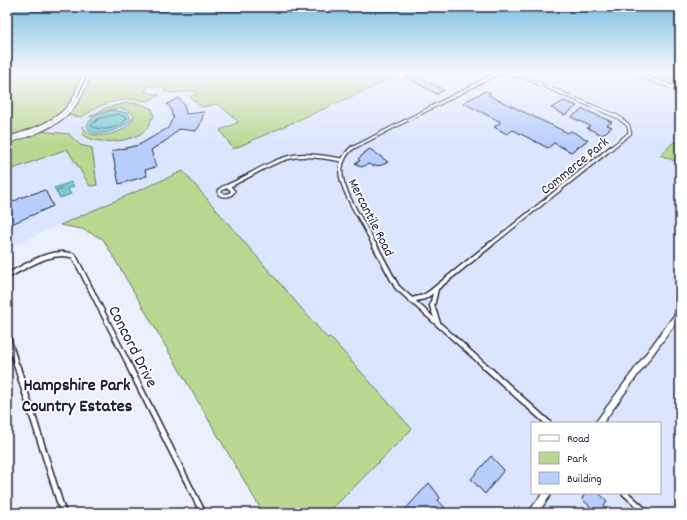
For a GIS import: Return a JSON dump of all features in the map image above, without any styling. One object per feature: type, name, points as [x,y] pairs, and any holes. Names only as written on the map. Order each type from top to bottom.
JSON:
[{"type":"main road","points":[[600,422],[680,312]]},
{"type":"main road","points":[[533,513],[547,494]]},
{"type":"street","points":[[7,139],[45,124],[66,110],[76,96]]},
{"type":"street","points":[[7,142],[42,129],[69,112],[81,96]]},
{"type":"street","points":[[229,187],[234,183],[290,157],[315,156],[342,160],[348,151],[359,143],[450,96]]},
{"type":"street","name":"Commerce Park","points":[[412,300],[424,297],[438,287],[630,133],[630,128],[622,119],[570,96]]},
{"type":"street","name":"Mercantile Road","points":[[342,160],[339,171],[344,189],[391,279],[397,287],[439,325]]},
{"type":"street","name":"Concord Drive","points":[[7,276],[56,253],[68,253],[74,256],[203,513]]},
{"type":"street","points":[[438,287],[434,294],[432,306],[439,325],[547,422]]},
{"type":"street","points":[[7,334],[63,513]]},
{"type":"street","points":[[626,494],[647,513]]},
{"type":"shaded area","points":[[7,96],[680,96],[680,144],[674,142],[661,155],[680,163],[680,232],[675,238],[680,241],[680,513],[328,513],[412,428],[327,338],[183,171],[7,248]],"holes":[[[626,123],[630,128],[630,133],[438,287],[421,294],[625,131]]]},
{"type":"green space","points":[[7,96],[75,96],[68,106],[53,119],[7,139]]},
{"type":"green space","points":[[79,96],[157,96],[148,101],[130,99],[112,102],[99,106],[82,117],[65,115],[73,108]]},
{"type":"green space","points":[[352,96],[233,149],[220,130],[239,122],[218,104],[201,107],[190,97]]},
{"type":"green space","points":[[127,103],[141,104],[152,109],[154,118],[152,118],[149,126],[137,136],[117,141],[107,141],[89,138],[83,134],[82,126],[91,134],[103,135],[122,130],[128,126],[134,116],[124,109],[112,109],[89,117],[106,108]]},
{"type":"green space","points":[[39,131],[69,134],[80,145],[92,148],[97,185],[90,186],[67,149],[13,169],[7,154],[7,142]]},
{"type":"green space","points":[[674,142],[680,144],[680,163],[660,155]]},
{"type":"green space","points":[[183,171],[327,338],[330,337],[412,429],[328,513],[263,513],[103,239],[82,229],[60,225]]},
{"type":"water","points":[[112,110],[128,113],[131,119],[122,127],[108,132],[94,133],[89,130],[87,125],[93,117]]},
{"type":"water","points":[[71,182],[74,186],[68,189],[71,194],[60,198],[56,192],[63,188],[56,191],[54,188]]},
{"type":"building","points":[[475,96],[491,96],[568,133],[571,131],[588,140],[571,152],[554,143],[548,148],[513,130],[507,134],[494,127],[501,122],[463,103]]},
{"type":"building","points":[[179,98],[184,105],[186,114],[204,112],[200,125],[196,131],[179,129],[167,140],[151,150],[156,167],[145,170],[147,176],[119,184],[112,151],[139,145],[168,128],[174,116],[172,116],[171,109],[167,104]]},
{"type":"building","points":[[564,101],[577,106],[565,115],[551,108]]},
{"type":"building","points":[[583,109],[612,122],[607,125],[612,127],[602,135],[587,128],[590,126],[571,117]]},
{"type":"building","points":[[370,149],[388,162],[382,165],[372,166],[369,164],[361,167],[355,163],[360,161],[358,159]]},
{"type":"building","points":[[45,190],[53,206],[7,226],[7,205],[22,197]]},
{"type":"building","points":[[491,456],[504,470],[485,494],[471,479]]},
{"type":"building","points":[[429,483],[440,498],[438,500],[446,509],[443,513],[402,513]]},
{"type":"building","points":[[584,494],[600,494],[607,501],[600,513],[597,513],[582,499]]},
{"type":"district","name":"Hampshire Park Country Estates","points":[[77,394]]}]
